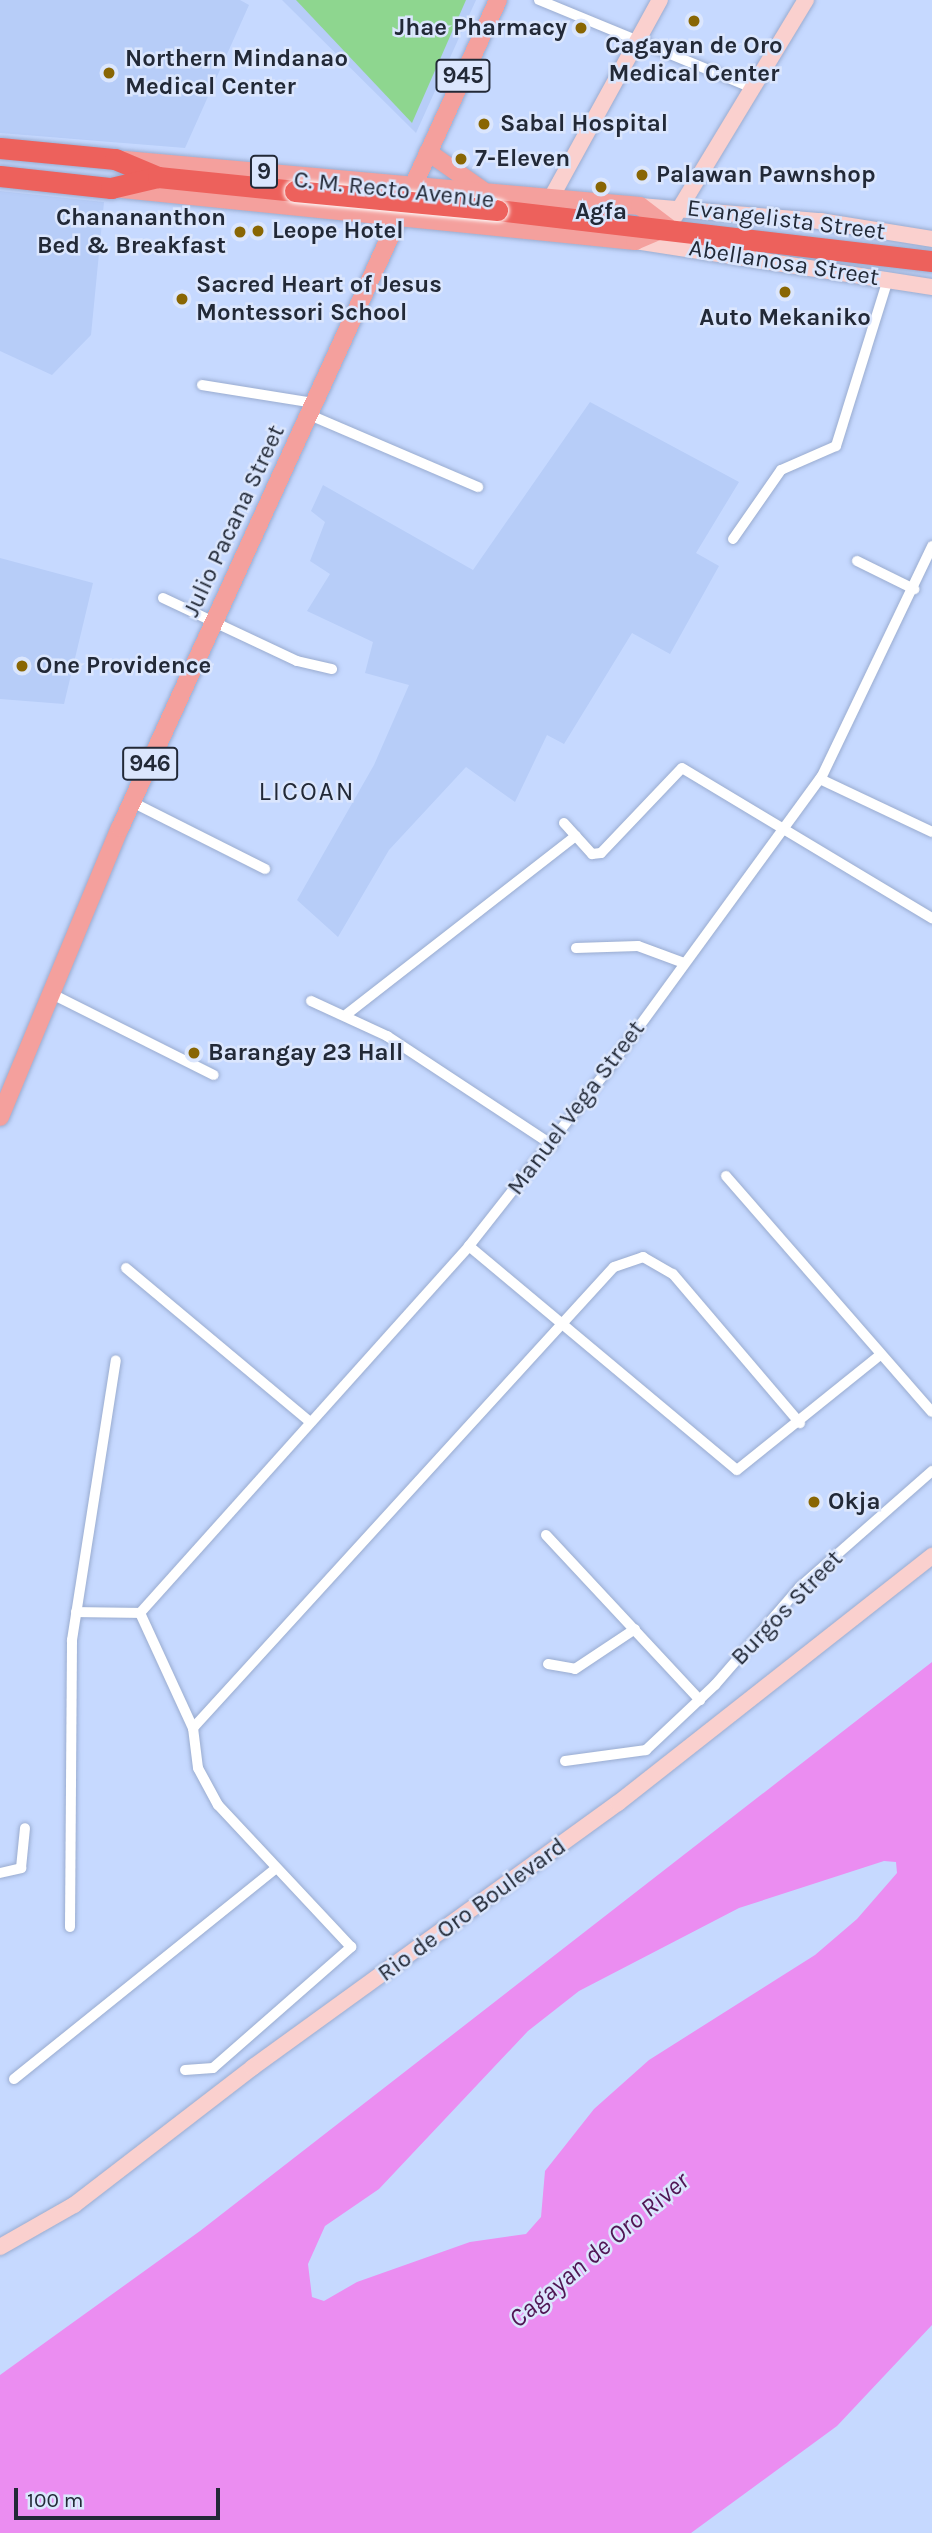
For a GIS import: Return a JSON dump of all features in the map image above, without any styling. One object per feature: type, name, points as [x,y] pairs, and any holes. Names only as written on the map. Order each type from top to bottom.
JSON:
[{"type":"highway","name":"C. M. Recto Avenue","points":[[0,148],[115,159],[158,177],[295,191],[492,201],[932,261]]},
{"type":"highway","name":"C. M. Recto Avenue","points":[[0,176],[111,188],[158,177]]},
{"type":"main road","name":"945","points":[[412,186],[498,0]]},
{"type":"main road","points":[[551,198],[660,0]]},
{"type":"main road","points":[[668,227],[750,87],[806,0]]},
{"type":"main road","points":[[428,152],[492,201]]},
{"type":"main road","name":"C. M. Recto Avenue","points":[[115,159],[412,186],[492,201],[551,198],[640,206],[668,227]]},
{"type":"main road","name":"Julio Pacana Street","points":[[0,1117],[132,802],[412,186]]},
{"type":"main road","name":"C. M. Recto Avenue","points":[[111,188],[635,241],[668,227]]},
{"type":"main road","name":"Evangelista Street","points":[[640,206],[679,208],[932,239]]},
{"type":"main road","name":"Abellanosa Street","points":[[635,241],[932,287]]},
{"type":"main road","name":"Rio de Oro Boulevard","points":[[0,2247],[74,2205],[253,2067],[618,1803],[932,1556]]},
{"type":"street","points":[[539,0],[750,87]]},
{"type":"street","points":[[733,540],[781,470],[836,446],[888,279]]},
{"type":"street","points":[[202,385],[312,409],[478,487]]},
{"type":"street","name":"Manuel Vega Street","points":[[140,1613],[308,1420],[469,1246],[552,1145],[786,829],[820,779],[914,589],[932,546]]},
{"type":"street","points":[[858,561],[914,589]]},
{"type":"street","points":[[163,598],[297,661],[332,669]]},
{"type":"street","points":[[564,823],[593,854],[601,853],[682,768],[932,918]]},
{"type":"street","points":[[820,779],[932,831]]},
{"type":"street","points":[[132,802],[265,869]]},
{"type":"street","points":[[347,1014],[576,836]]},
{"type":"street","points":[[576,948],[638,946],[684,964]]},
{"type":"street","points":[[50,993],[214,1075]]},
{"type":"street","points":[[311,1000],[347,1014],[552,1145]]},
{"type":"street","points":[[726,1176],[879,1356],[932,1412]]},
{"type":"street","points":[[469,1246],[737,1470],[800,1423],[879,1356]]},
{"type":"street","points":[[193,1728],[565,1327],[614,1266],[643,1257],[673,1274],[800,1423]]},
{"type":"street","points":[[126,1269],[308,1420]]},
{"type":"street","points":[[70,1927],[76,1612],[116,1360]]},
{"type":"street","name":"Burgos Street","points":[[565,1760],[630,1757],[680,1722],[800,1587],[932,1471]]},
{"type":"street","points":[[546,1535],[700,1700]]},
{"type":"street","points":[[76,1612],[140,1613],[193,1728],[198,1768],[218,1805],[276,1868],[349,1940],[349,1952],[213,2068],[185,2070]]},
{"type":"street","points":[[548,1664],[575,1669],[635,1629]]},
{"type":"street","points":[[0,1873],[21,1868],[25,1828]]},
{"type":"street","points":[[14,2079],[276,1868]]},
{"type":"shaded area","name":"Northern Mindanao Medical Center","points":[[0,0],[240,0],[249,5],[185,148],[0,133]]},
{"type":"shaded area","points":[[282,0],[476,0],[416,133]]},
{"type":"shaded area","points":[[0,191],[104,202],[91,335],[52,375],[0,351]]},
{"type":"shaded area","points":[[590,402],[739,482],[696,553],[719,566],[670,654],[632,633],[564,744],[547,735],[515,802],[466,767],[389,850],[338,937],[297,900],[374,765],[409,685],[365,673],[373,642],[307,611],[330,574],[310,561],[325,522],[311,511],[323,485],[473,570]]},
{"type":"shaded area","points":[[0,558],[93,583],[64,704],[0,699]]},
{"type":"green space","points":[[296,0],[466,0],[412,123]]},
{"type":"water","name":"Cagayan de Oro River","points":[[932,1662],[932,2325],[837,2426],[691,2533],[0,2533],[0,2375],[200,2231]],"holes":[[[884,1861],[896,1862],[897,1873],[857,1919],[815,1955],[649,2060],[594,2109],[545,2171],[541,2217],[526,2234],[470,2242],[357,2282],[324,2301],[312,2297],[308,2264],[325,2226],[379,2189],[528,2031],[579,1991],[739,1908]]]},
{"type":"place","name":"Cagayan de Oro Medical Center","points":[[694,21]]},
{"type":"place","name":"Jhae Pharmacy","points":[[581,28]]},
{"type":"place","name":"Northern Mindanao Medical Center","points":[[109,73]]},
{"type":"place","name":"Sabal Hospital","points":[[484,124]]},
{"type":"place","name":"7-Eleven","points":[[461,159]]},
{"type":"place","name":"Palawan Pawnshop","points":[[642,175]]},
{"type":"place","name":"Agfa","points":[[601,187]]},
{"type":"place","name":"Leope Hotel","points":[[258,231]]},
{"type":"place","name":"Chanananthon Bed & Breakfast","points":[[240,232]]},
{"type":"place","name":"Auto Mekaniko","points":[[785,292]]},
{"type":"place","name":"Sacred Heart of Jesus Montessori School","points":[[182,299]]},
{"type":"place","name":"One Providence","points":[[22,666]]},
{"type":"place","name":"Barangay 23 Hall","points":[[194,1053]]},
{"type":"place","name":"Okja","points":[[814,1502]]},
{"type":"district","name":"LICOAN","points":[[307,792]]}]
